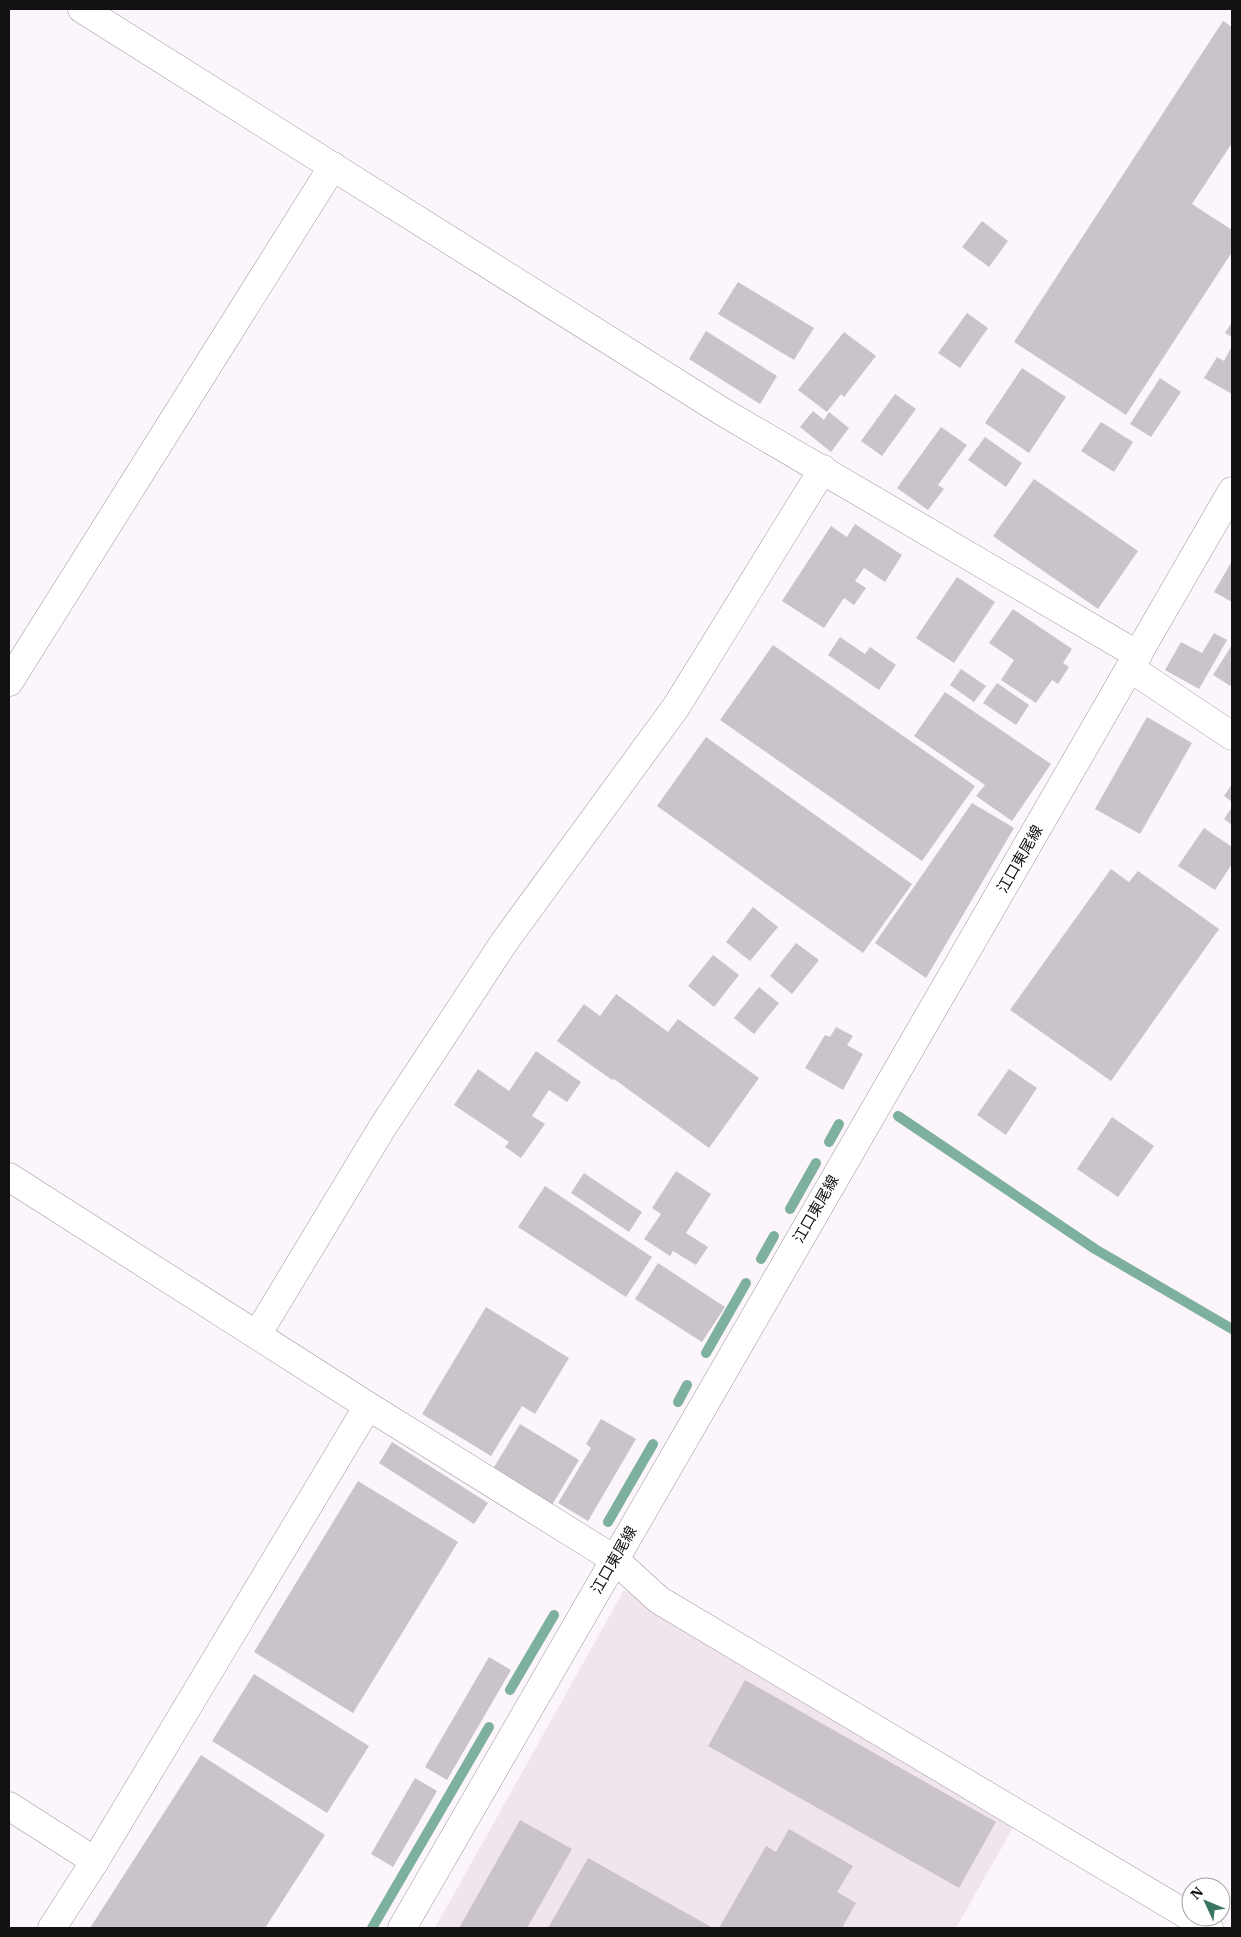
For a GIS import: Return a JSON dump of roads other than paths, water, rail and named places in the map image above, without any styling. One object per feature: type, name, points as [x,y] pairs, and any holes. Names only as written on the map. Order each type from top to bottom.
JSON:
[{"type":"street","points":[[82,9],[723,412],[823,469],[1134,662],[1232,736]]},
{"type":"street","points":[[9,682],[333,166]]},
{"type":"street","points":[[257,1335],[382,1128],[505,940],[676,707],[823,469]]},
{"type":"street","name":"江口東尾線","points":[[402,1928],[1232,491]]},
{"type":"street","points":[[9,1177],[368,1406],[614,1559],[659,1600],[1209,1928]]},
{"type":"street","points":[[52,1928],[95,1861],[368,1406]]},
{"type":"street","points":[[9,1806],[95,1861]]},
{"type":"waterway","points":[[898,1116],[1095,1249],[1232,1329]]},
{"type":"waterway","points":[[829,1142],[839,1124]]},
{"type":"waterway","points":[[790,1209],[816,1163]]},
{"type":"waterway","points":[[761,1259],[774,1236]]},
{"type":"waterway","points":[[706,1353],[746,1283]]},
{"type":"waterway","points":[[678,1402],[687,1385]]},
{"type":"waterway","points":[[608,1522],[653,1444]]},
{"type":"waterway","points":[[510,1690],[554,1615]]},
{"type":"waterway","points":[[372,1928],[489,1727]]}]
